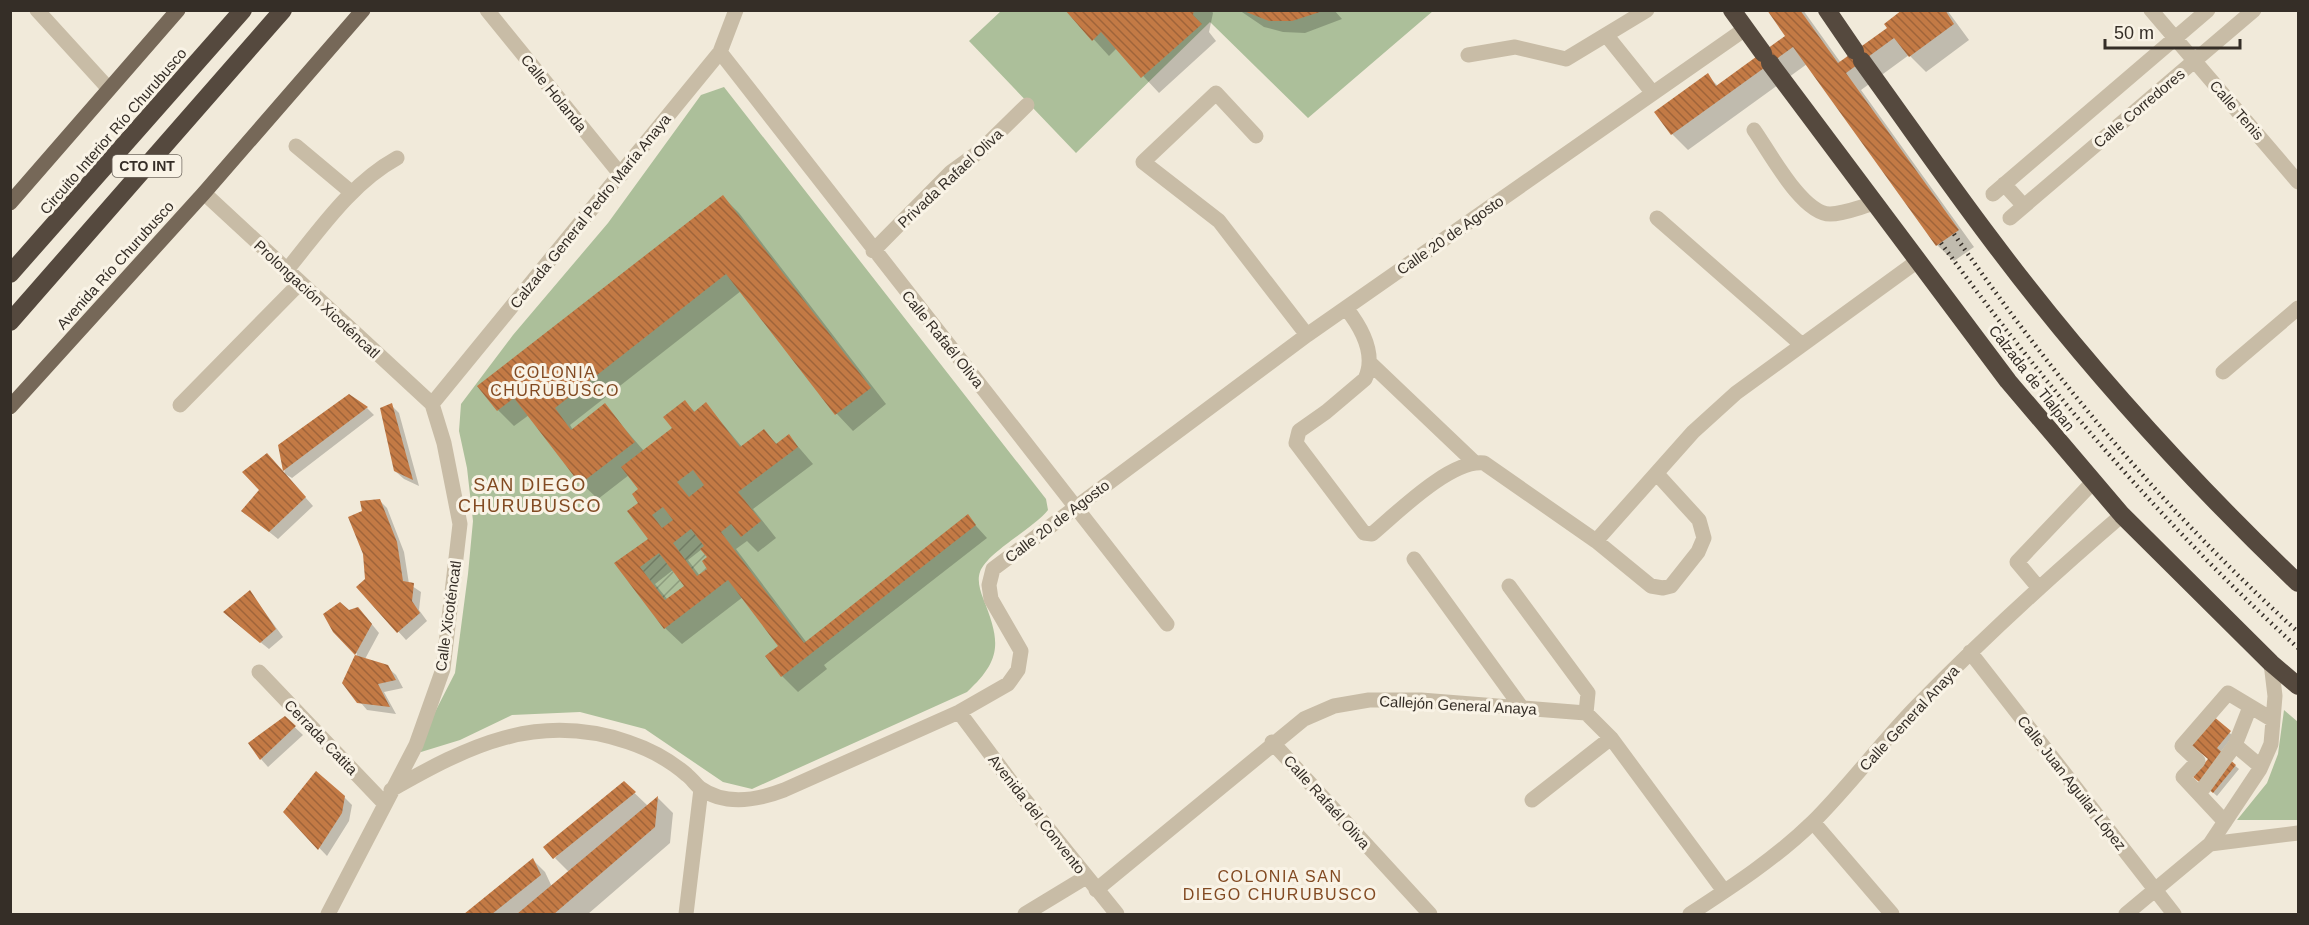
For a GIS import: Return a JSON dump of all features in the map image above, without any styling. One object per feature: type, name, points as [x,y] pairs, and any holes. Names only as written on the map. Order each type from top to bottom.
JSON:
[{"type":"highway","name":"Circuito Interior Río Churubusco","points":[[10,274],[243,10]]},
{"type":"highway","name":"CTO INT","points":[[10,322],[283,10]]},
{"type":"highway","name":"Calzada de Tlalpan","points":[[1732,10],[2008,381],[2122,515],[2271,663],[2298,686]]},
{"type":"highway","points":[[1827,10],[1991,239],[2095,369],[2218,506],[2298,583]]},
{"type":"main road","points":[[10,203],[178,10]]},
{"type":"main road","name":"Avenida Río Churubusco","points":[[10,407],[204,194],[363,10]]},
{"type":"street","points":[[37,10],[110,90]]},
{"type":"street","name":"Calle Holanda","points":[[487,10],[621,175]]},
{"type":"street","name":"Calzada General Pedro María Anaya","points":[[432,404],[720,52],[736,10]]},
{"type":"street","points":[[1468,55],[1515,47],[1566,59],[1647,10]]},
{"type":"street","name":"Calle Tenis","points":[[2151,10],[2298,182]]},
{"type":"street","name":"Calle Corredores","points":[[2024,207],[1999,189],[2208,10]]},
{"type":"street","name":"Calle Corredores","points":[[2010,218],[2254,10]]},
{"type":"street","name":"Calle 20 de Agosto","points":[[387,797],[436,764],[484,742],[506,735],[545,730],[591,733],[628,742],[677,767],[701,789],[742,800],[768,796],[959,712],[1008,684],[1021,662],[1018,644],[991,599],[989,585],[993,569],[1307,335],[1745,29]]},
{"type":"street","points":[[1607,36],[1652,92]]},
{"type":"street","name":"Calle Rafaél Oliva","points":[[720,52],[873,251],[1167,624]]},
{"type":"street","points":[[1256,136],[1216,93],[1143,162],[1220,221],[1307,335]]},
{"type":"street","name":"Privada Rafael Oliva","points":[[873,251],[951,172],[980,151],[1027,105]]},
{"type":"street","points":[[1754,130],[1803,200],[1815,210],[1830,214],[1876,203]]},
{"type":"street","points":[[296,146],[351,192]]},
{"type":"street","points":[[286,271],[351,192],[377,169],[396,158]]},
{"type":"street","name":"Prolongación Xicoténcatl","points":[[204,194],[299,284],[432,404]]},
{"type":"street","points":[[1657,218],[1802,345]]},
{"type":"street","points":[[1596,541],[1693,432],[1736,393],[1919,260]]},
{"type":"street","points":[[180,405],[299,284]]},
{"type":"street","points":[[1346,308],[1363,330],[1369,362],[1365,379],[1326,412],[1304,426],[1296,436],[1296,443],[1359,528],[1372,534],[1400,509],[1457,469],[1474,462],[1484,463],[1596,541],[1651,585],[1663,588],[1671,586],[1698,552],[1704,538],[1699,520],[1657,474]]},
{"type":"street","points":[[2223,372],[2298,308]]},
{"type":"street","points":[[1369,362],[1474,462]]},
{"type":"street","name":"Calle Xicoténcatl","points":[[328,915],[387,797],[416,745],[443,669],[460,524],[444,443],[432,404]]},
{"type":"street","points":[[2038,586],[2017,562],[2093,482]]},
{"type":"street","name":"Calle General Anaya","points":[[1690,915],[1770,860],[1813,822],[1893,731],[1970,652],[2038,586],[2122,515]]},
{"type":"street","points":[[1414,559],[1522,708]]},
{"type":"street","points":[[1509,586],[1588,693],[1586,713],[1611,738],[1724,891]]},
{"type":"street","name":"Calle Juan Aguilar López","points":[[1970,652],[2174,915]]},
{"type":"street","points":[[2126,915],[2210,844],[2260,766],[2271,744],[2275,696],[2271,663]]},
{"type":"street","name":"Cerrada Catita","points":[[259,672],[387,797]]},
{"type":"street","points":[[2225,822],[2183,777],[2198,761],[2182,746],[2228,693],[2272,720]]},
{"type":"street","name":"Callejón General Anaya","points":[[1096,890],[1272,742],[1304,719],[1334,706],[1369,700],[1421,700],[1586,713]]},
{"type":"street","points":[[2199,794],[2235,745],[2250,707]]},
{"type":"street","name":"Avenida del Convento","points":[[959,712],[1117,915]]},
{"type":"street","points":[[1532,800],[1611,738]]},
{"type":"street","name":"Calle Rafaél Oliva","points":[[1272,742],[1430,915]]},
{"type":"street","points":[[2235,745],[2260,766]]},
{"type":"street","points":[[686,915],[701,789]]},
{"type":"street","points":[[1813,822],[1892,915]]},
{"type":"street","points":[[2210,844],[2298,833]]},
{"type":"street","points":[[1025,915],[1086,877]]},
{"type":"green space","points":[[1001,11],[1433,11],[1308,118],[1210,22],[1076,153],[969,41]]},
{"type":"green space","points":[[724,87],[1046,499],[1048,510],[991,557],[980,572],[980,588],[995,638],[992,659],[979,680],[967,692],[752,789],[723,782],[645,729],[580,712],[512,715],[460,740],[421,752],[416,749],[455,673],[468,574],[473,521],[467,468],[459,431],[461,404],[513,335],[608,223],[701,95]]},
{"type":"green space","points":[[691,529],[704,546],[701,549],[707,557],[702,561],[707,569],[697,576],[673,543]]},
{"type":"green space","points":[[659,553],[684,586],[665,600],[640,567]]},
{"type":"green space","points":[[2284,710],[2298,722],[2298,820],[2237,820],[2267,783],[2278,754]]},
{"type":"building","points":[[1065,10],[1194,10],[1193,15],[1202,24],[1141,78],[1101,32],[1092,41]]},
{"type":"building","points":[[1241,10],[1323,11],[1292,21],[1269,21]]},
{"type":"building","points":[[1767,10],[1800,10],[1838,63],[1887,28],[1884,24],[1902,10],[1945,10],[1954,24],[1909,57],[1894,38],[1846,73],[1959,230],[1936,246],[1793,47],[1671,135],[1654,112],[1708,73],[1716,86],[1785,36]]},
{"type":"building","points":[[723,195],[871,388],[835,415],[726,274],[555,408],[571,430],[605,403],[635,442],[580,484],[514,398],[497,411],[477,386]]},
{"type":"building","points":[[349,394],[368,407],[283,471],[278,445]]},
{"type":"building","points":[[685,400],[694,412],[706,402],[740,447],[764,429],[776,444],[789,434],[798,447],[738,492],[761,521],[741,537],[731,524],[721,532],[804,643],[968,514],[976,525],[781,677],[765,656],[778,646],[728,580],[664,629],[614,563],[648,539],[627,511],[638,503],[632,494],[638,489],[621,467],[672,428],[663,417]],"holes":[[[693,470],[704,485],[689,497],[677,482]],[[663,507],[673,520],[662,528],[652,515]],[[691,529],[704,546],[700,549],[707,557],[702,561],[707,569],[697,576],[673,543]],[[659,553],[684,586],[665,600],[640,567]]]},
{"type":"building","points":[[392,403],[413,480],[394,471],[380,408]]},
{"type":"building","points":[[267,453],[306,497],[269,532],[241,511],[259,490],[242,472]]},
{"type":"building","points":[[380,499],[397,542],[403,581],[414,583],[412,601],[420,613],[397,633],[356,587],[365,579],[363,554],[348,517],[362,511],[360,501]]},
{"type":"building","points":[[250,590],[276,629],[260,643],[223,612]]},
{"type":"building","points":[[340,602],[349,610],[358,607],[372,624],[355,655],[333,632],[323,614]]},
{"type":"building","points":[[355,655],[388,665],[396,680],[378,684],[390,707],[357,703],[342,683]]},
{"type":"building","points":[[285,716],[296,726],[260,760],[248,743]]},
{"type":"building","points":[[2213,716],[2231,731],[2217,748],[2236,765],[2213,793],[2193,777],[2208,759],[2190,744]]},
{"type":"building","points":[[316,771],[345,796],[342,813],[318,850],[283,812]]},
{"type":"building","points":[[624,781],[636,792],[553,859],[543,847]]},
{"type":"building","points":[[658,796],[655,827],[554,914],[517,914]]},
{"type":"building","points":[[533,858],[541,875],[492,914],[464,914]]},
{"type":"railway","points":[[1954,234],[2032,341],[2114,443],[2203,540],[2298,632]]},
{"type":"railway","points":[[1941,243],[2023,351],[2109,455],[2201,554],[2298,648]]},
{"type":"district","name":"COLONIA CHURUBUSCO","points":[[555,381]]},
{"type":"district","name":"SAN DIEGO CHURUBUSCO","points":[[530,495]]},
{"type":"district","name":"COLONIA SAN DIEGO CHURUBUSCO","points":[[1280,885]]}]
